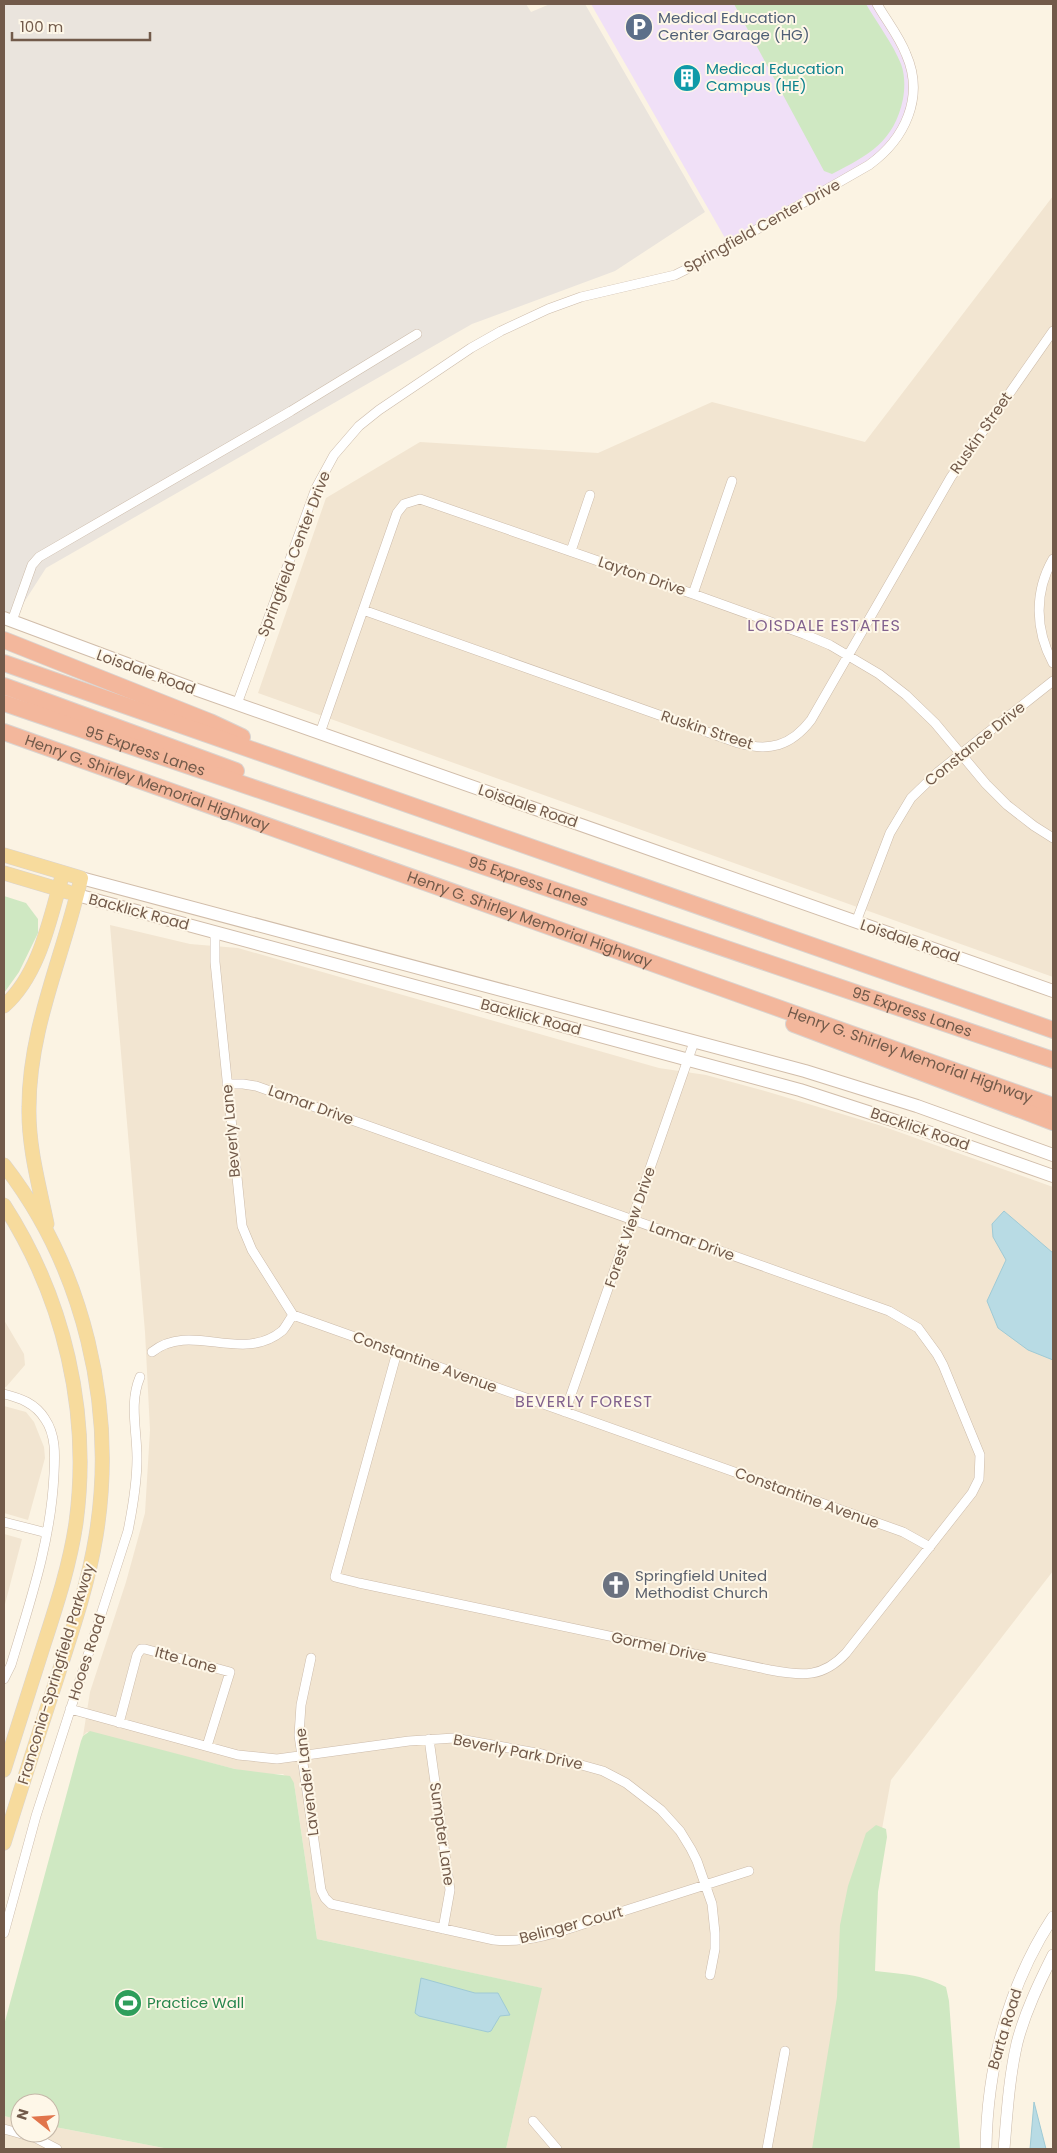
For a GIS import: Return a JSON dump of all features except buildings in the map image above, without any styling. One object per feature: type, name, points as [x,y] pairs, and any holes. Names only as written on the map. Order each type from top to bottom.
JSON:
[{"type":"highway","points":[[4,640],[210,722],[298,766]]},
{"type":"highway","points":[[4,663],[1053,1030]]},
{"type":"highway","points":[[4,686],[259,780],[327,812]]},
{"type":"highway","name":"95 Express Lanes","points":[[4,703],[1053,1060]]},
{"type":"highway","name":"Henry G. Shirley Memorial Highway","points":[[4,732],[1053,1106]]},
{"type":"highway","points":[[711,984],[815,1033],[1053,1122]]},
{"type":"main road","name":"Loisdale Road","points":[[8,620],[237,704],[1053,991]]},
{"type":"main road","name":"Backlick Road","points":[[4,854],[81,878],[862,1088],[1053,1155]]},
{"type":"main road","name":"Backlick Road","points":[[4,873],[58,890],[689,1060],[856,1108],[1053,1176]]},
{"type":"main road","points":[[4,1006],[17,992],[33,965],[63,873]]},
{"type":"main road","points":[[50,1240],[31,1139],[28,1109],[30,1080],[37,1030],[81,878]]},
{"type":"main road","name":"Franconia-Springfield Parkway","points":[[4,1165],[34,1210],[50,1240],[77,1302],[94,1368],[102,1435],[100,1503],[92,1560],[82,1601],[4,1844]]},
{"type":"main road","name":"Franconia-Springfield Parkway","points":[[4,1205],[37,1264],[61,1327],[74,1391],[80,1457],[76,1523],[66,1573],[4,1770]]},
{"type":"street","name":"Springfield Center Drive","points":[[237,704],[316,488],[334,455],[359,426],[379,410],[501,330],[581,297],[653,281],[694,266],[869,165],[887,151],[899,137],[909,116],[913,99],[913,76],[906,53],[877,4]]},
{"type":"street","name":"Ruskin Street","points":[[363,610],[738,743],[758,748],[783,744],[804,730],[951,477],[1053,331]]},
{"type":"street","points":[[8,620],[32,565],[39,558],[291,411],[417,334]]},
{"type":"street","points":[[693,594],[732,481]]},
{"type":"street","points":[[571,551],[590,495]]},
{"type":"street","name":"Layton Drive","points":[[320,733],[397,513],[404,504],[413,500],[427,500],[804,634],[848,656],[879,674],[906,695],[935,723],[986,784],[1007,805],[1053,838]]},
{"type":"street","points":[[1053,559],[1041,588],[1039,616],[1046,650],[1053,663]]},
{"type":"street","name":"Constance Drive","points":[[856,922],[883,850],[899,816],[926,782],[1053,681]]},
{"type":"street","name":"Beverly Lane","points":[[215,933],[215,962],[242,1226],[252,1250],[292,1315]]},
{"type":"street","name":"Forest View Drive","points":[[565,1412],[694,1042]]},
{"type":"street","name":"Lamar Drive","points":[[227,1084],[256,1086],[889,1311],[910,1323],[924,1336],[943,1365],[977,1446],[981,1463],[979,1479],[972,1493],[930,1547]]},
{"type":"street","points":[[152,1352],[166,1342],[184,1339],[230,1345],[243,1345],[263,1341],[283,1330],[292,1315]]},
{"type":"street","name":"Constantine Avenue","points":[[292,1315],[903,1532],[930,1547]]},
{"type":"street","name":"Gormel Drive","points":[[397,1352],[335,1577],[761,1668],[804,1675],[824,1670],[839,1661],[930,1547]]},
{"type":"street","name":"Hooes Road","points":[[4,1933],[36,1816],[118,1563],[132,1511],[136,1489],[137,1455],[134,1396],[140,1377]]},
{"type":"street","points":[[4,1394],[32,1404],[46,1420],[52,1431],[55,1451],[53,1499],[38,1578],[11,1665],[4,1679]]},
{"type":"street","points":[[4,1522],[47,1533]]},
{"type":"street","name":"Itte Lane","points":[[119,1723],[137,1655],[141,1649],[146,1649],[230,1672],[207,1746]]},
{"type":"street","name":"Lavender Lane","points":[[311,1658],[300,1705],[299,1735],[321,1890],[331,1904]]},
{"type":"street","name":"Beverly Park Drive","points":[[70,1709],[238,1755],[260,1758],[302,1756],[429,1739],[464,1739],[579,1763],[603,1770],[626,1783],[661,1810],[680,1831],[691,1848],[712,1904],[715,1950],[710,1974]]},
{"type":"street","name":"Sumpter Lane","points":[[429,1739],[450,1890],[443,1929]]},
{"type":"street","name":"Belinger Court","points":[[331,1904],[494,1940],[529,1940],[749,1871]]},
{"type":"street","name":"Barta Road","points":[[986,2149],[986,2116],[992,2074],[1004,2021],[1026,1966],[1053,1917]]},
{"type":"street","name":"Barta Road","points":[[1004,2149],[1008,2097],[1018,2043],[1038,1985],[1053,1955]]},
{"type":"street","points":[[767,2149],[785,2051]]},
{"type":"street","points":[[533,2121],[557,2149]]},
{"type":"street","points":[[4,2129],[36,2138],[57,2149]]},
{"type":"shaded area","points":[[4,4],[526,4],[531,12],[550,4],[585,4],[705,212],[615,271],[472,324],[46,568],[12,621],[4,609]]},
{"type":"shaded area","points":[[591,4],[874,4],[913,76],[906,125],[869,165],[729,245]]},
{"type":"shaded area","points":[[1053,196],[1053,977],[258,693],[326,498],[420,442],[598,453],[712,402],[865,442]]},
{"type":"shaded area","points":[[110,925],[190,944],[238,948],[659,1068],[706,1075],[765,1091],[882,1126],[1053,1187],[1053,1571],[891,1780],[823,2149],[506,2149],[541,1988],[317,1939],[294,1783],[283,1774],[260,1774],[235,1769],[87,1732],[83,1736],[90,1692],[126,1582],[145,1513],[150,1430],[145,1332]]},
{"type":"shaded area","points":[[4,1320],[24,1354],[25,1365],[6,1387],[4,1387]]},
{"type":"shaded area","points":[[4,1406],[26,1412],[34,1422],[44,1447],[45,1458],[28,1520],[4,1513]]},
{"type":"shaded area","points":[[4,1534],[22,1539],[4,1608]]},
{"type":"shaded area","points":[[4,2116],[10,2118],[10,2143],[60,2143],[60,2128],[169,2149],[4,2149]]},
{"type":"green space","points":[[734,4],[866,4],[894,49],[903,72],[903,99],[899,114],[886,137],[878,146],[832,174],[824,171]]},
{"type":"green space","points":[[4,896],[26,903],[38,919],[38,933],[19,972],[4,993]]},
{"type":"green space","points":[[90,1731],[235,1769],[290,1776],[294,1783],[317,1939],[542,1988],[506,2149],[169,2149],[60,2128],[60,2093],[10,2093],[10,2118],[4,2116],[4,2025],[83,1736]]},
{"type":"green space","points":[[876,1825],[886,1829],[887,1837],[878,1892],[875,1971],[919,1977],[946,1987],[949,2001],[960,2149],[812,2149],[837,1997],[840,1925],[848,1886],[866,1833]]},
{"type":"water","points":[[1004,1211],[1053,1253],[1053,1360],[1028,1350],[998,1328],[987,1301],[1006,1260],[993,1237],[992,1224]]},
{"type":"water","points":[[421,1978],[475,1993],[498,1993],[510,2015],[500,2016],[491,2031],[488,2032],[419,2016],[415,2013]]},
{"type":"water","points":[[1034,2102],[1046,2149],[1030,2149]]},
{"type":"place","name":"Medical Education Center Garage (HG)","points":[[639,27]]},
{"type":"place","name":"Medical Education Campus (HE)","points":[[687,78]]},
{"type":"place","name":"Springfield United Methodist Church","points":[[616,1585]]},
{"type":"place","name":"Practice Wall","points":[[128,2003]]},
{"type":"district","name":"LOISDALE ESTATES","points":[[824,625]]},
{"type":"district","name":"BEVERLY FOREST","points":[[584,1401]]}]
